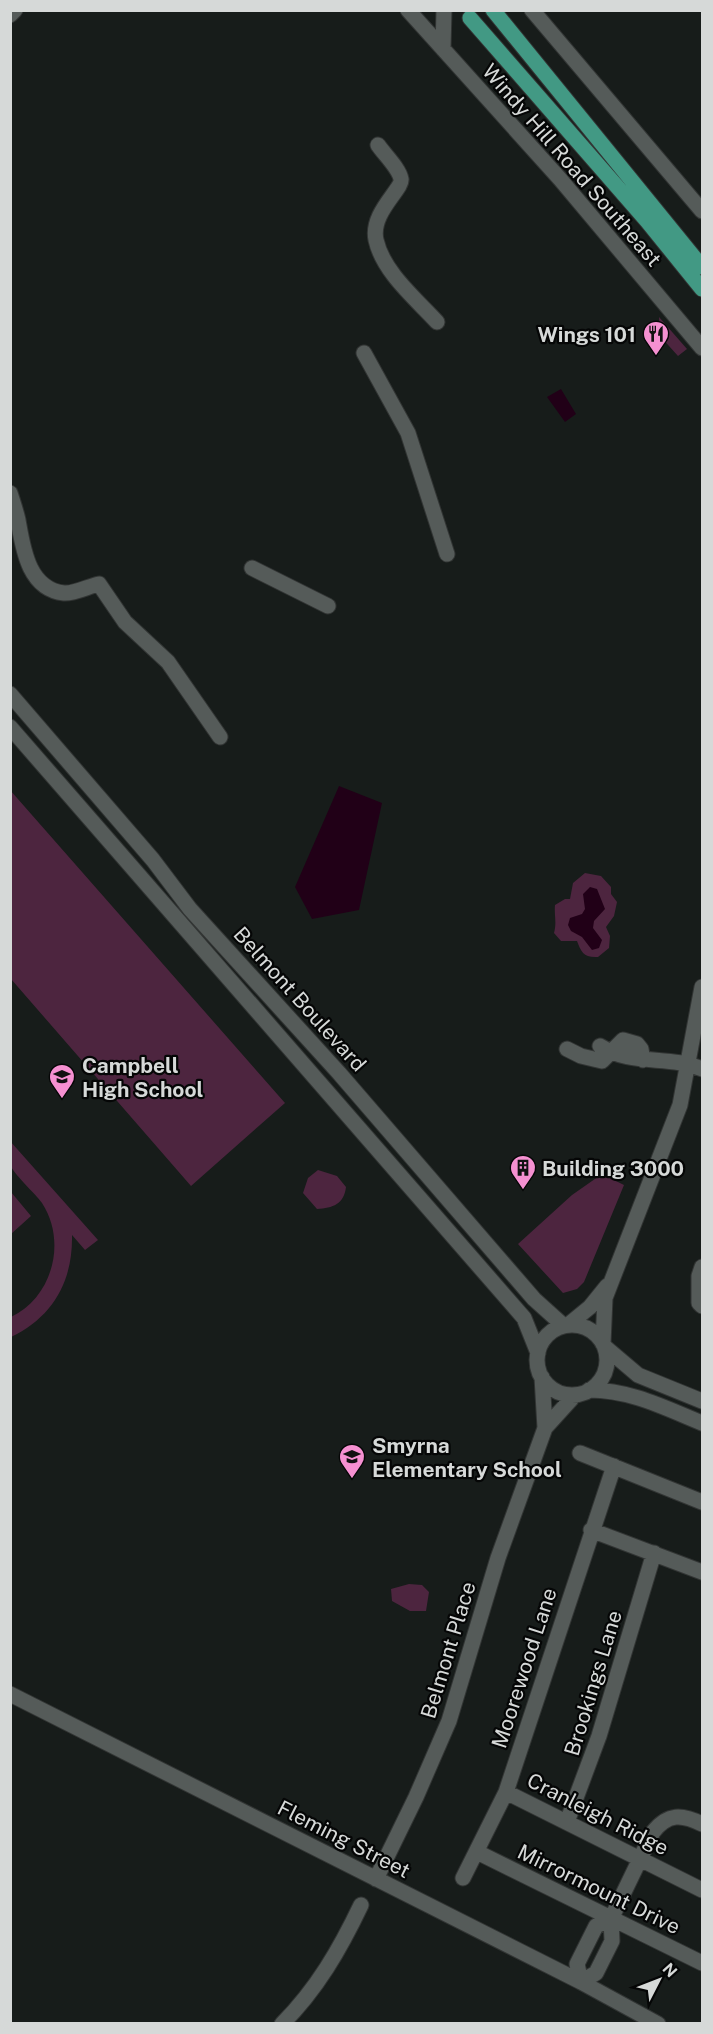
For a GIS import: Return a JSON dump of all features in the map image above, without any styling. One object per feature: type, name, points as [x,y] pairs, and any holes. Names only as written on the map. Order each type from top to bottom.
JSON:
[{"type":"main road","name":"Windy Hill Road Southeast","points":[[493,10],[702,267]]},
{"type":"main road","name":"Windy Hill Road Southeast","points":[[470,18],[647,221],[702,289]]},
{"type":"street","points":[[10,15],[15,10]]},
{"type":"street","name":"Windy Hill Road Southeast","points":[[408,10],[560,179],[702,348]]},
{"type":"street","points":[[443,49],[444,10]]},
{"type":"street","points":[[532,10],[702,211]]},
{"type":"street","points":[[378,145],[401,177],[401,185],[381,209],[376,226],[376,242],[397,278],[437,322]]},
{"type":"street","points":[[364,353],[408,433],[447,554]]},
{"type":"street","points":[[10,493],[18,518],[21,546],[33,574],[48,587],[65,593],[99,584],[125,622],[168,662],[220,737]]},
{"type":"street","points":[[252,568],[328,606]]},
{"type":"street","name":"Belmont Boulevard","points":[[10,694],[153,860],[190,909],[339,1073],[534,1299],[566,1325]]},
{"type":"street","name":"Belmont Boulevard","points":[[10,727],[524,1318],[538,1353]]},
{"type":"street","points":[[582,1393],[603,1376],[606,1367],[603,1313],[610,1282],[696,1067],[702,987]]},
{"type":"street","points":[[567,1049],[581,1056],[602,1060],[605,1049],[623,1040],[628,1040],[641,1049],[642,1060],[696,1067]]},
{"type":"street","points":[[702,1267],[699,1276],[699,1303],[702,1306]]},
{"type":"street","points":[[610,1282],[595,1301],[566,1325],[547,1335],[538,1353],[542,1377],[556,1391],[631,1394],[702,1423]]},
{"type":"street","points":[[566,1325],[588,1329],[638,1375],[702,1401]]},
{"type":"street","name":"Belmont Place","points":[[376,1879],[416,1797],[449,1721],[505,1537],[545,1428],[542,1377]]},
{"type":"street","name":"Belmont Place","points":[[545,1428],[582,1393]]},
{"type":"street","points":[[580,1453],[702,1502]]},
{"type":"street","name":"Moorewood Lane","points":[[464,1878],[506,1792],[614,1466]]},
{"type":"street","points":[[591,1530],[702,1572]]},
{"type":"street","name":"Brookings Lane","points":[[567,1822],[599,1736],[654,1553]]},
{"type":"street","name":"Fleming Street","points":[[10,1694],[581,1982],[658,2024]]},
{"type":"street","name":"Cranleigh Ridge","points":[[506,1792],[702,1890]]},
{"type":"street","points":[[581,1982],[577,1964],[596,1926],[611,1919],[661,1822],[677,1816],[686,1816],[702,1824]]},
{"type":"street","name":"Mirrormount Drive","points":[[477,1852],[702,1964]]},
{"type":"street","points":[[282,2024],[310,1994],[326,1972],[361,1905]]},
{"type":"shaded area","points":[[659,317],[687,349],[678,356],[660,336]]},
{"type":"shaded area","points":[[561,389],[576,414],[565,422],[547,397]]},
{"type":"shaded area","points":[[339,786],[382,803],[359,910],[312,919],[295,887]]},
{"type":"shaded area","points":[[10,790],[285,1103],[191,1186],[11,979]]},
{"type":"shaded area","points":[[585,873],[601,876],[611,887],[611,894],[617,902],[614,916],[606,927],[610,936],[609,948],[598,957],[586,955],[577,941],[561,941],[554,933],[555,905],[565,899],[570,899],[573,883]]},
{"type":"shaded area","points":[[590,887],[597,889],[605,909],[594,921],[593,928],[602,940],[599,948],[592,950],[582,937],[571,931],[568,925],[570,918],[582,914],[585,909],[583,894]]},
{"type":"shaded area","points":[[10,1141],[98,1240],[85,1250],[72,1235],[69,1268],[58,1296],[38,1319],[11,1337],[11,1317],[37,1296],[46,1282],[52,1267],[54,1234],[50,1218],[42,1203],[15,1173],[10,1164]]},
{"type":"shaded area","points":[[318,1170],[337,1176],[346,1187],[340,1201],[328,1208],[317,1209],[303,1193],[308,1178]]},
{"type":"shaded area","points":[[602,1174],[624,1185],[584,1282],[577,1289],[563,1293],[518,1244],[572,1195]]},
{"type":"shaded area","points":[[11,1192],[31,1216],[10,1234]]},
{"type":"shaded area","points":[[409,1584],[422,1585],[429,1592],[426,1611],[410,1611],[392,1601],[391,1589]]},
{"type":"place","name":"Wings 101","points":[[656,357]]},
{"type":"place","name":"Campbell High School","points":[[62,1100]]},
{"type":"place","name":"Building 3000","points":[[523,1191]]},
{"type":"place","name":"Smyrna Elementary School","points":[[352,1480]]}]
